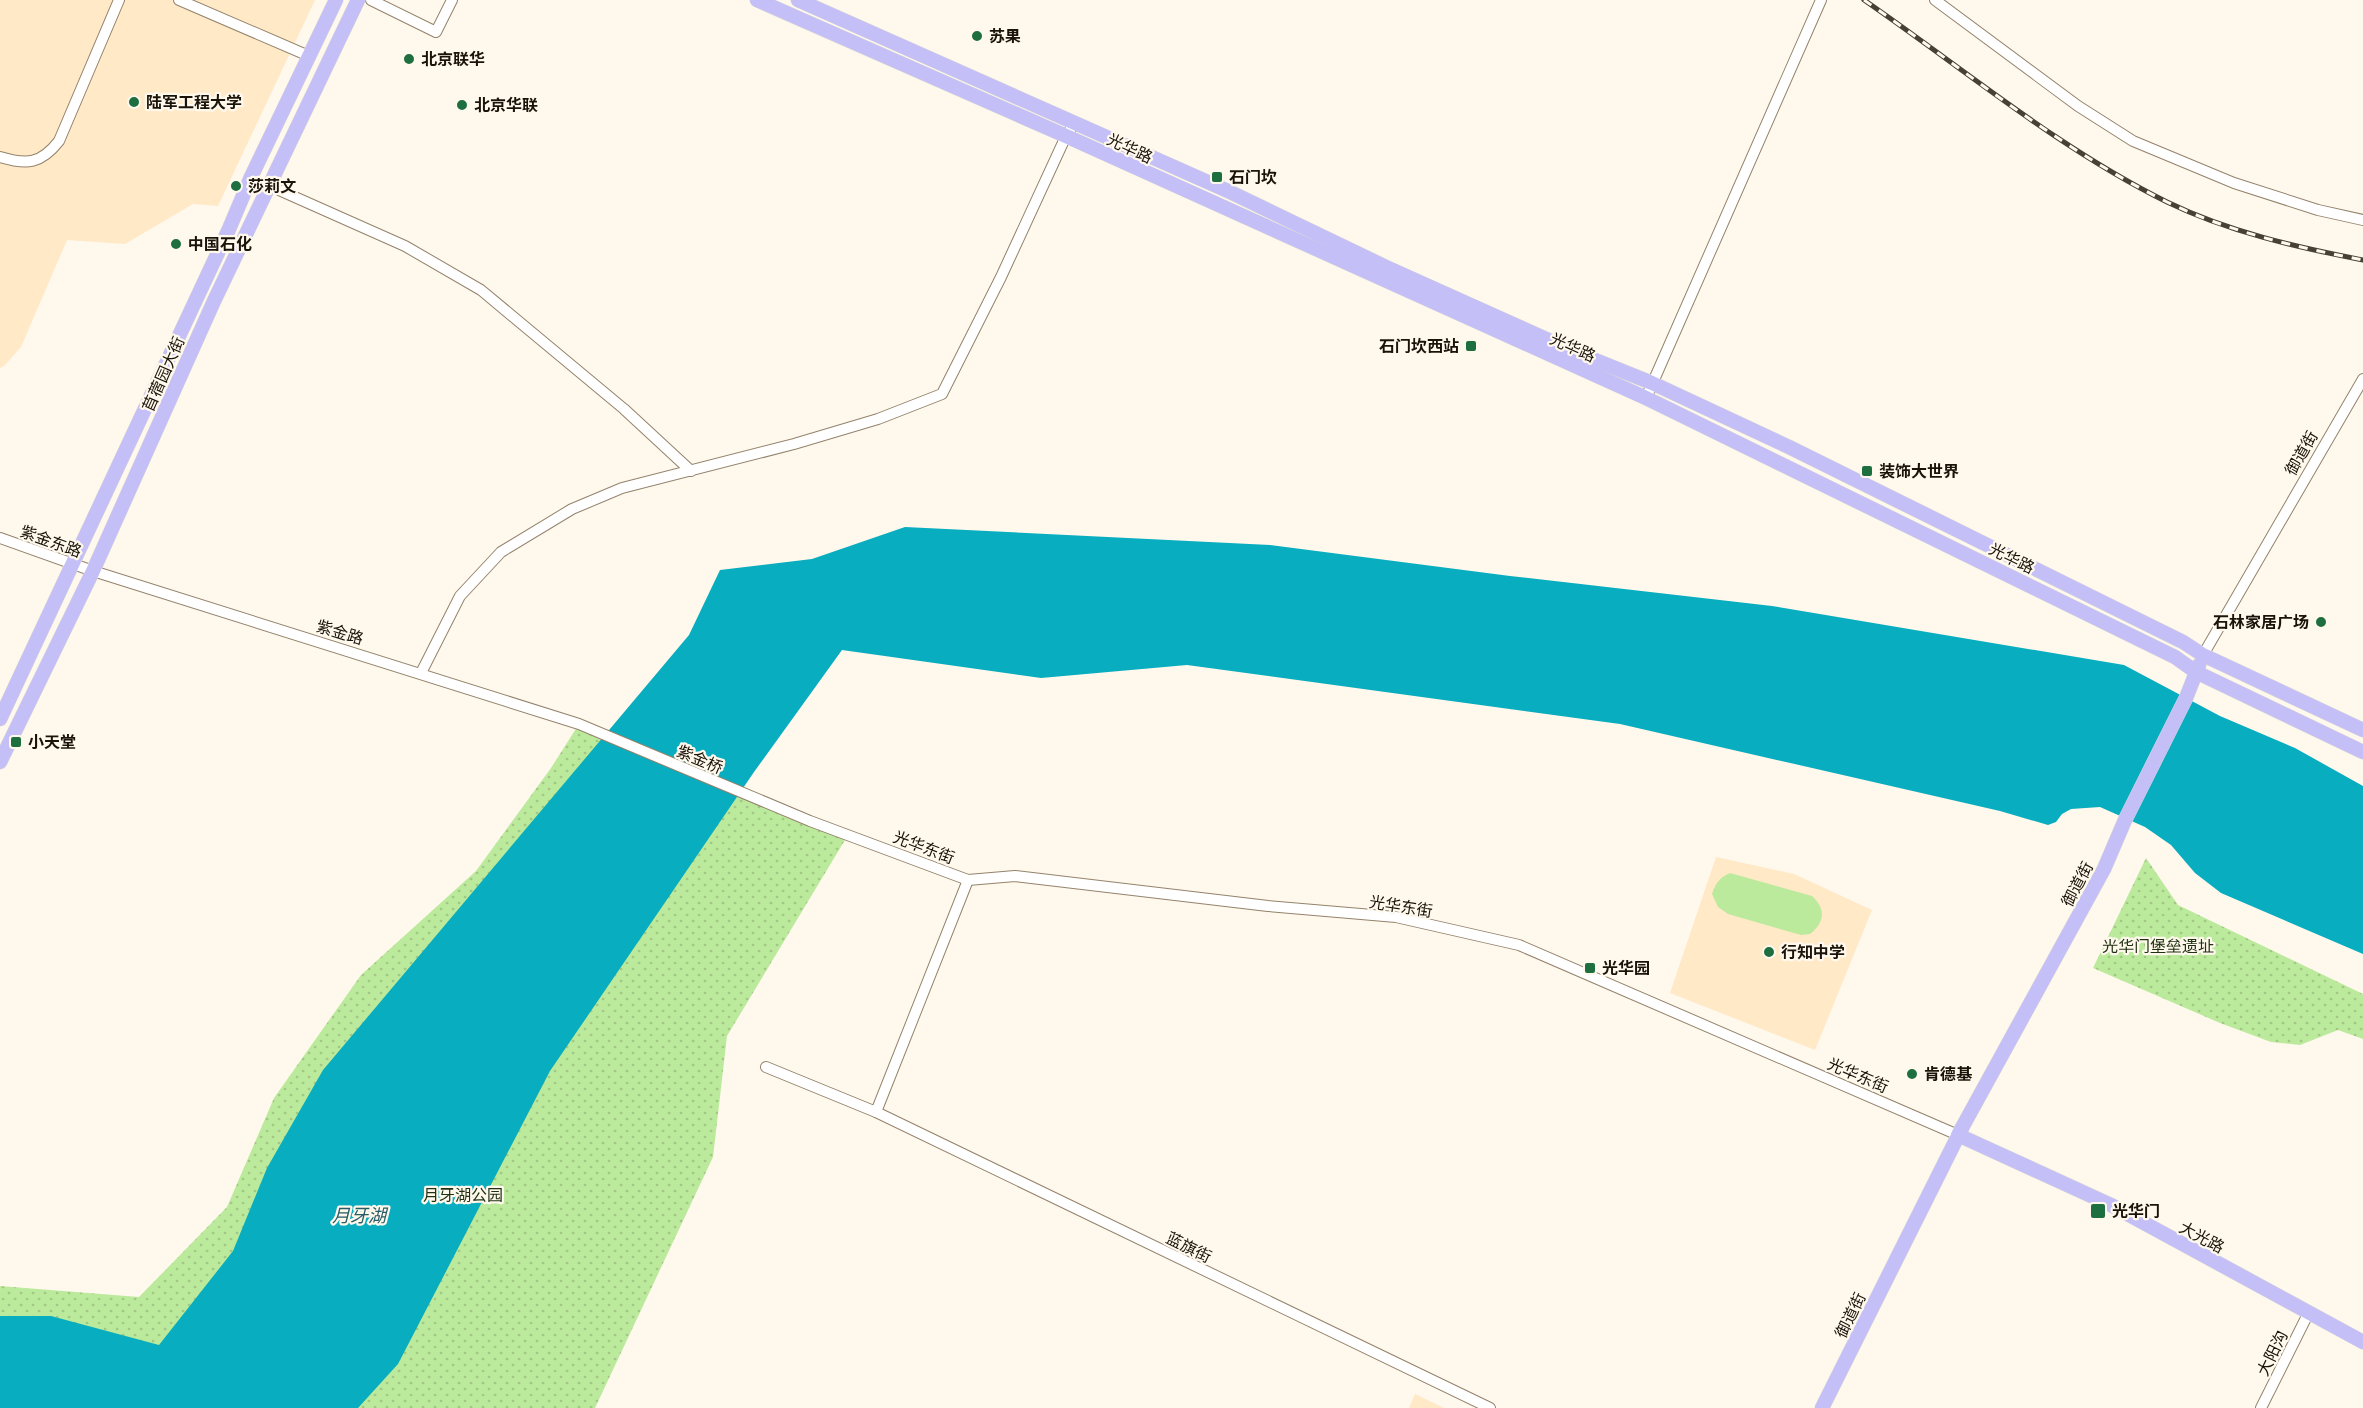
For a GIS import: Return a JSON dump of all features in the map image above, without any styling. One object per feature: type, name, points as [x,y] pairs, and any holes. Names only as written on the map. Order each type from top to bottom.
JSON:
[{"type":"main road","name":"苜蓿园大街","points":[[0,719],[229,230],[250,177],[336,0]]},
{"type":"main road","name":"苜蓿园大街","points":[[0,762],[93,572],[214,300],[358,0]]},
{"type":"main road","name":"光华路","points":[[757,0],[1066,136],[1646,398],[2175,657],[2196,672],[2363,752]]},
{"type":"main road","name":"光华路","points":[[798,0],[813,3],[1074,124],[1228,191],[1398,273],[1575,352],[1652,383],[1789,447],[2173,636],[2204,655],[2363,730]]},
{"type":"main road","name":"御道街","points":[[1822,1408],[2104,869],[2125,820],[2186,698],[2204,655]]},
{"type":"main road","points":[[1963,1137],[2101,1201]]},
{"type":"street","points":[[0,157],[21,163],[34,161],[50,153],[59,141],[119,0]]},
{"type":"street","points":[[179,0],[309,56]]},
{"type":"street","points":[[371,0],[436,32],[452,0]]},
{"type":"street","points":[[1646,398],[1821,0]]},
{"type":"street","points":[[1935,0],[2078,106],[2133,141],[2234,183],[2319,210],[2363,220]]},
{"type":"street","points":[[421,673],[460,596],[501,552],[572,509],[622,488],[794,444],[868,422],[942,394],[1001,278],[1066,136],[1074,124]]},
{"type":"street","points":[[270,186],[405,246],[481,290],[624,409],[691,471]]},
{"type":"street","name":"御道街","points":[[2204,655],[2363,379]]},
{"type":"street","name":"紫金东路","points":[[0,538],[93,572]]},
{"type":"street","name":"紫金路","points":[[93,572],[579,724]]},
{"type":"street","name":"紫金桥","points":[[579,724],[810,821]]},
{"type":"street","name":"光华东街","points":[[810,821],[968,880],[1015,876],[1268,906],[1396,917],[1520,945],[1963,1137]]},
{"type":"street","points":[[876,1112],[968,880]]},
{"type":"street","name":"蓝旗街","points":[[766,1067],[876,1112],[1490,1408]]},
{"type":"street","name":"大光路","points":[[2101,1201],[2363,1342]]},
{"type":"street","name":"大阳沟","points":[[2261,1408],[2309,1312]]},
{"type":"shaded area","name":"陆军工程大学","points":[[0,0],[315,0],[218,206],[193,204],[125,244],[67,240],[21,347],[0,368]]},
{"type":"shaded area","name":"行知中学","points":[[1716,857],[1794,874],[1872,910],[1815,1050],[1670,993]]},
{"type":"shaded area","points":[[1415,1394],[1444,1408],[1409,1408]]},
{"type":"green space","name":"月牙湖公园","points":[[579,724],[848,835],[727,1036],[713,1157],[595,1408],[0,1408],[0,1286],[139,1297],[227,1207],[274,1098],[361,975],[476,871],[551,768]]},
{"type":"green space","name":"光华门堡垒遗址","points":[[2146,858],[2178,905],[2363,994],[2363,1039],[2338,1030],[2300,1045],[2271,1042],[2220,1023],[2093,968]]},
{"type":"green space","points":[[1730,873],[1812,896],[1820,906],[1822,915],[1819,925],[1810,934],[1801,935],[1728,914],[1718,907],[1712,894],[1718,881]]},
{"type":"water","name":"月牙湖","points":[[905,527],[1270,545],[1510,576],[1772,606],[2124,665],[2220,716],[2295,748],[2363,786],[2363,954],[2221,893],[2195,873],[2171,845],[2145,827],[2100,807],[2071,809],[2062,814],[2056,822],[2048,825],[2000,811],[1620,724],[1187,665],[1041,678],[842,650],[754,772],[550,1071],[398,1364],[358,1408],[0,1408],[0,1316],[51,1316],[159,1345],[233,1251],[267,1168],[323,1070],[689,635],[720,570],[812,559]]},
{"type":"railway","points":[[1864,0],[2050,133],[2127,181],[2167,202],[2190,213],[2239,230],[2313,250],[2363,260]]},
{"type":"place","name":"苏果","points":[[977,36]]},
{"type":"place","name":"北京联华","points":[[409,59]]},
{"type":"place","name":"陆军工程大学","points":[[134,102]]},
{"type":"place","name":"北京华联","points":[[462,105]]},
{"type":"place","name":"石门坎","points":[[1217,177]]},
{"type":"place","name":"莎莉文","points":[[236,186]]},
{"type":"place","name":"中国石化","points":[[176,244]]},
{"type":"place","name":"石门坎西站","points":[[1471,346]]},
{"type":"place","name":"装饰大世界","points":[[1867,471]]},
{"type":"place","name":"石林家居广场","points":[[2321,622]]},
{"type":"place","name":"小天堂","points":[[16,742]]},
{"type":"place","name":"行知中学","points":[[1769,952]]},
{"type":"place","name":"光华园","points":[[1590,968]]},
{"type":"place","name":"肯德基","points":[[1912,1074]]},
{"type":"place","name":"光华门","points":[[2098,1211]]}]
